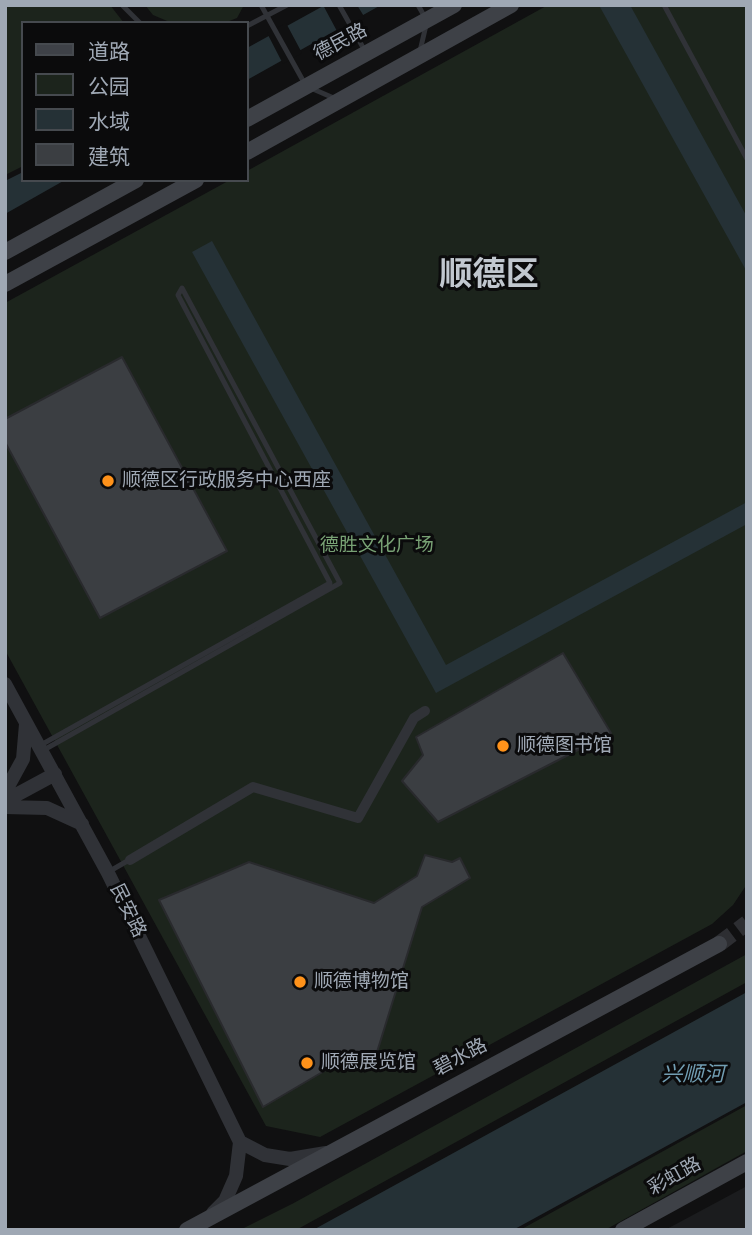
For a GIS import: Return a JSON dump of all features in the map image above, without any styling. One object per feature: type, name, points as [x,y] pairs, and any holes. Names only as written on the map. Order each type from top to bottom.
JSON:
[{"type":"main road","name":"德民路","points":[[248,118],[454,5]]},
{"type":"main road","points":[[248,151],[512,5]]},
{"type":"main road","points":[[5,252],[132,182]]},
{"type":"main road","points":[[5,284],[191,182]]},
{"type":"main road","name":"碧水路","points":[[187,1230],[719,944]]},
{"type":"main road","name":"彩虹路","points":[[623,1230],[747,1162]]},
{"type":"street","name":"民安路","points":[[5,684],[108,873],[240,1142]]},
{"type":"street","points":[[130,860],[253,787],[358,818],[414,718],[425,711]]},
{"type":"street","points":[[5,792],[23,759],[26,722]]},
{"type":"street","points":[[5,801],[55,774]]},
{"type":"street","points":[[5,807],[47,808],[82,824]]},
{"type":"street","points":[[210,1216],[225,1201],[236,1176],[240,1142],[265,1155],[290,1159],[329,1152]]},
{"type":"lane","points":[[122,5],[138,21]]},
{"type":"lane","points":[[261,5],[306,86],[339,101]]},
{"type":"lane","points":[[248,26],[287,5]]},
{"type":"lane","points":[[340,5],[366,54]]},
{"type":"lane","points":[[416,58],[422,47],[426,21],[418,5]]},
{"type":"lane","points":[[664,5],[747,159]]},
{"type":"lane","points":[[182,288],[340,583],[41,749],[330,583],[178,295],[182,288]]},
{"type":"lane","points":[[108,873],[130,860]]},
{"type":"shaded area","points":[[747,1186],[747,1230],[665,1230]]},
{"type":"green space","points":[[5,5],[110,5],[122,21],[21,21],[21,167],[5,175]]},
{"type":"green space","points":[[145,5],[244,5],[237,18],[229,21],[167,21],[153,15]]},
{"type":"green space","name":"德胜文化广场","points":[[548,5],[747,5],[747,884],[733,905],[712,924],[320,1137],[266,1126],[5,650],[5,303],[226,182],[248,182],[248,170]]},
{"type":"green space","points":[[747,954],[747,982],[296,1230],[240,1230],[292,1204]]},
{"type":"green space","points":[[747,1105],[747,1151],[605,1230],[520,1230]]},
{"type":"water","points":[[325,5],[381,5],[248,79],[248,47]]},
{"type":"water","points":[[630,5],[747,217],[747,272],[600,7]]},
{"type":"water","points":[[21,173],[21,182],[61,182],[5,214],[5,181]]},
{"type":"water","points":[[212,241],[446,665],[747,502],[747,524],[436,693],[192,252]]},
{"type":"water","name":"兴顺河","points":[[747,992],[747,1102],[513,1230],[313,1230]]},
{"type":"pier","points":[[323,5],[357,5],[365,18],[338,33]]},
{"type":"pier","points":[[286,23],[302,53],[283,64],[267,33]]},
{"type":"building","name":"顺德区行政服务中心西座","points":[[122,357],[227,551],[100,618],[5,442],[5,419]]},
{"type":"building","name":"顺德图书馆","points":[[563,653],[611,733],[438,822],[402,781],[423,755],[416,737]]},
{"type":"building","name":"顺德博物馆","points":[[425,855],[452,862],[460,858],[470,878],[422,907],[373,1065],[348,1057],[263,1107],[159,900],[249,862],[374,903],[417,876]]},
{"type":"tunnel","points":[[719,944],[747,923]]},
{"type":"place","name":"顺德区行政服务中心西座","points":[[108,481]]},
{"type":"place","name":"顺德图书馆","points":[[503,746]]},
{"type":"place","name":"顺德博物馆","points":[[300,982]]},
{"type":"place","name":"顺德展览馆","points":[[307,1063]]},
{"type":"district","name":"顺德区","points":[[489,277]]}]
